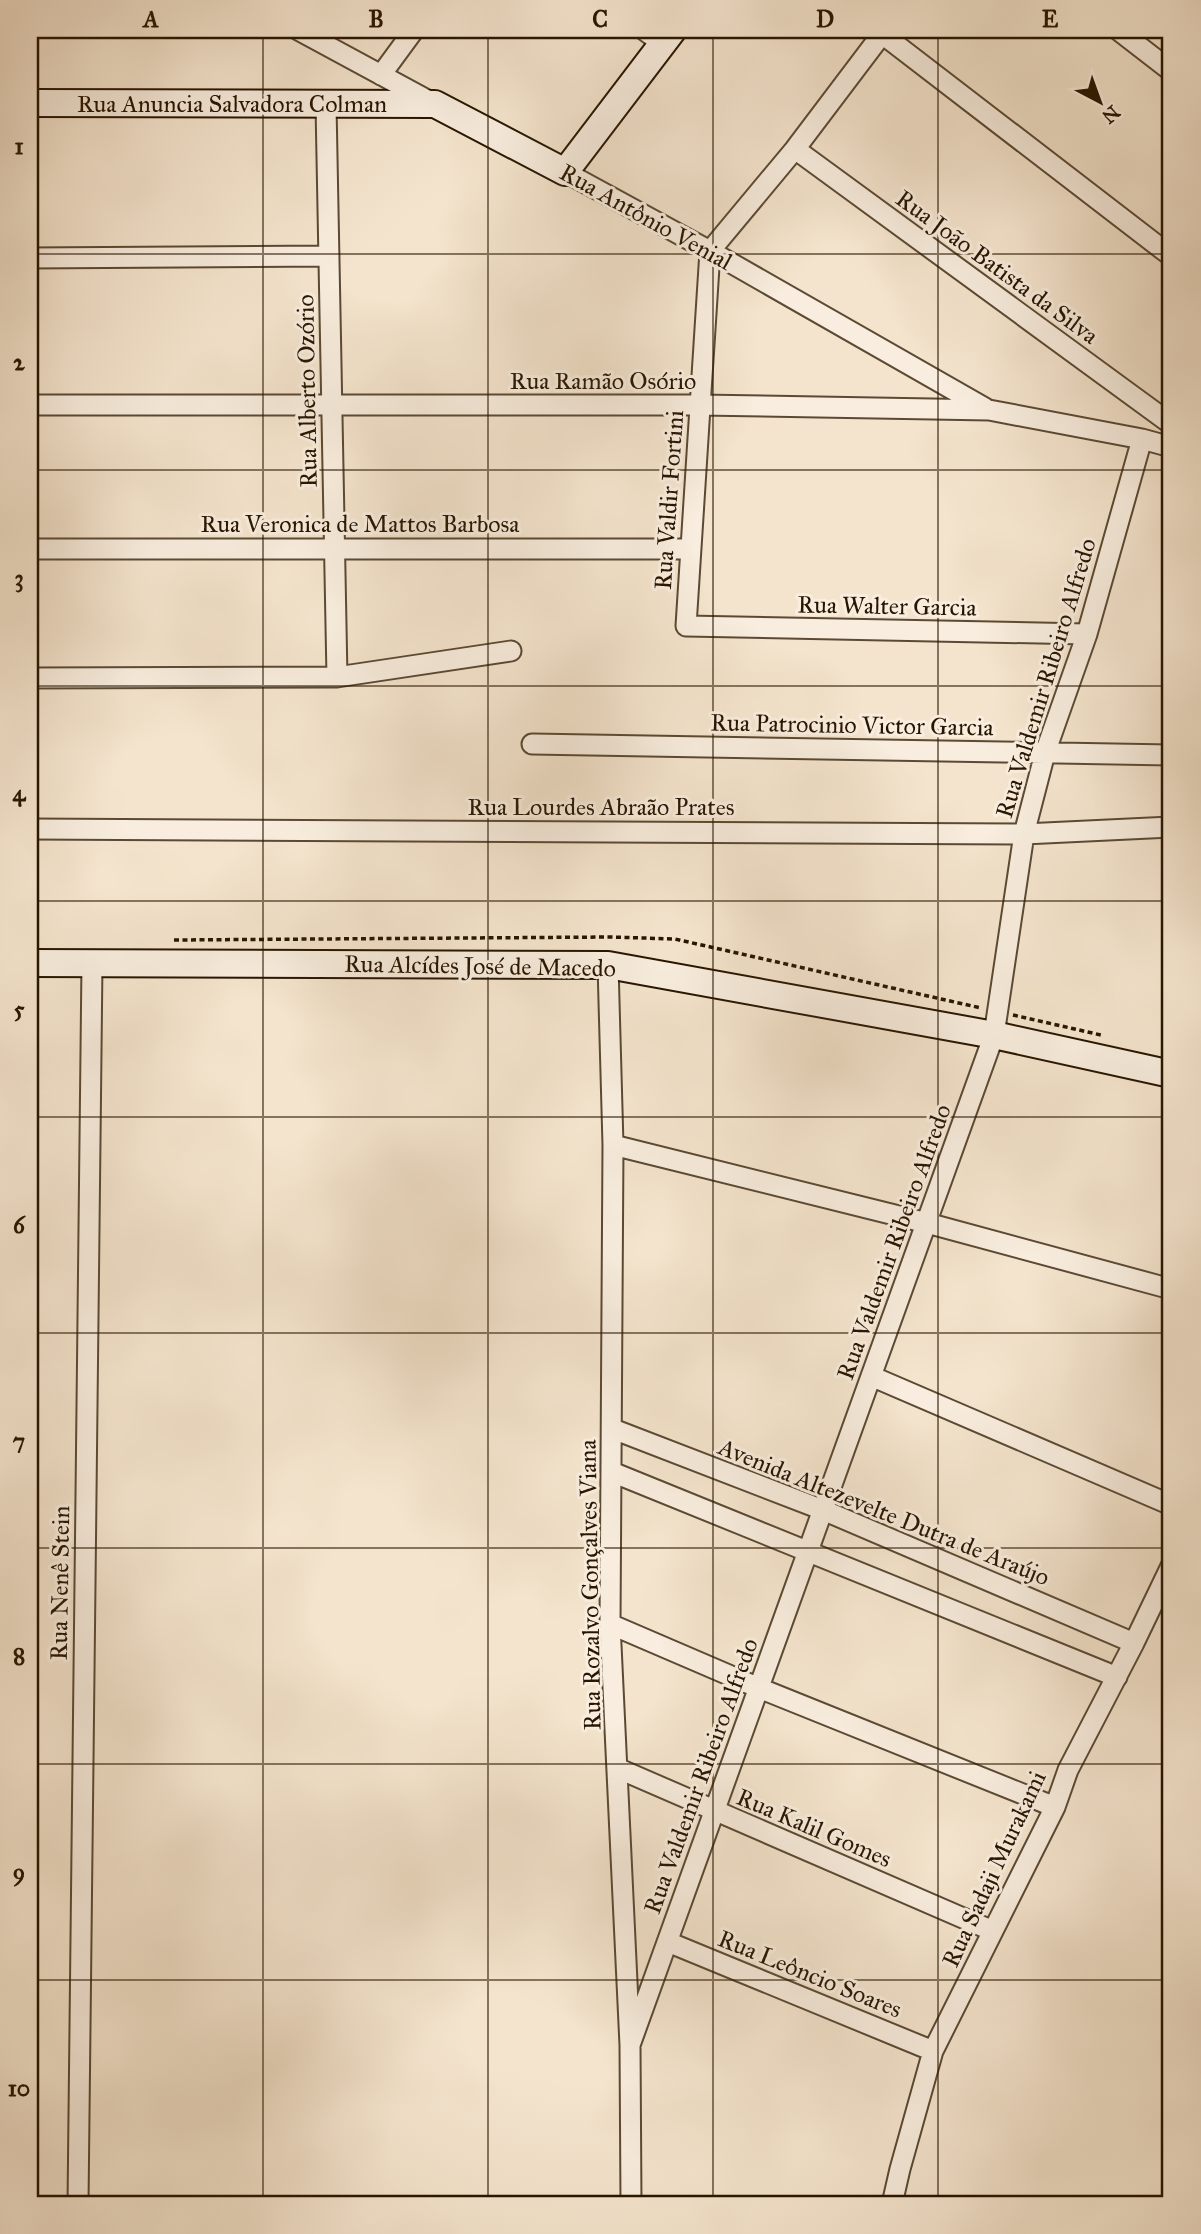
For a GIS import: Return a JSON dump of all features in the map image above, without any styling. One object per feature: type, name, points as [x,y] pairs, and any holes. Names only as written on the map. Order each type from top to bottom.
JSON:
[{"type":"street","name":"Rua Antônio Venial","points":[[298,30],[710,251],[989,410]]},
{"type":"street","points":[[381,75],[414,30]]},
{"type":"street","points":[[1118,30],[1171,71]]},
{"type":"street","points":[[710,251],[794,149],[881,31],[1171,256]]},
{"type":"street","points":[[565,172],[660,34]]},
{"type":"street","name":"Rua Anuncia Salvadora Colman","points":[[30,103],[435,104]]},
{"type":"street","name":"Rua Alberto Ozório","points":[[326,105],[337,677]]},
{"type":"street","name":"Rua João Batista da Silva","points":[[794,149],[1171,424]]},
{"type":"street","name":"Rua Valdir Fortini","points":[[686,626],[710,251]]},
{"type":"street","points":[[30,258],[329,256]]},
{"type":"street","name":"Rua Ramão Osório","points":[[30,405],[700,405],[989,410],[1171,447]]},
{"type":"street","name":"Rua Valdemir Ribeiro Alfredo","points":[[630,2046],[994,1035],[1024,834],[1045,753],[1087,634],[1142,439]]},
{"type":"street","name":"Rua Veronica de Mattos Barbosa","points":[[30,549],[691,549]]},
{"type":"street","name":"Rua Walter Garcia","points":[[686,626],[1087,634]]},
{"type":"street","points":[[30,678],[337,677],[512,651]]},
{"type":"street","name":"Rua Patrocinio Victor Garcia","points":[[532,744],[1171,755]]},
{"type":"street","name":"Rua Lourdes Abraão Prates","points":[[30,829],[1024,834],[1171,827]]},
{"type":"street","name":"Rua Alcídes José de Macedo","points":[[30,963],[608,965],[994,1035],[1171,1074]]},
{"type":"street","name":"Rua Nenê Stein","points":[[78,2204],[92,963]]},
{"type":"street","name":"Rua Rozalvo Gonçalves Viana","points":[[608,965],[613,1145],[610,1623],[630,2046],[631,2204]]},
{"type":"street","points":[[613,1145],[927,1223],[1171,1289]]},
{"type":"street","points":[[871,1376],[1171,1505]]},
{"type":"street","name":"Avenida Altezevelte Dutra de Araújo","points":[[613,1429],[823,1510],[1134,1643]]},
{"type":"street","points":[[612,1472],[1117,1677]]},
{"type":"street","name":"Rua Sadaji Murakami","points":[[892,2204],[933,2051],[1055,1808],[1068,1770],[1171,1566]]},
{"type":"street","points":[[610,1623],[759,1688],[1055,1808]]},
{"type":"street","name":"Rua Kalil Gomes","points":[[617,1768],[993,1931]]},
{"type":"street","name":"Rua Leôncio Soares","points":[[668,1942],[933,2051]]}]
